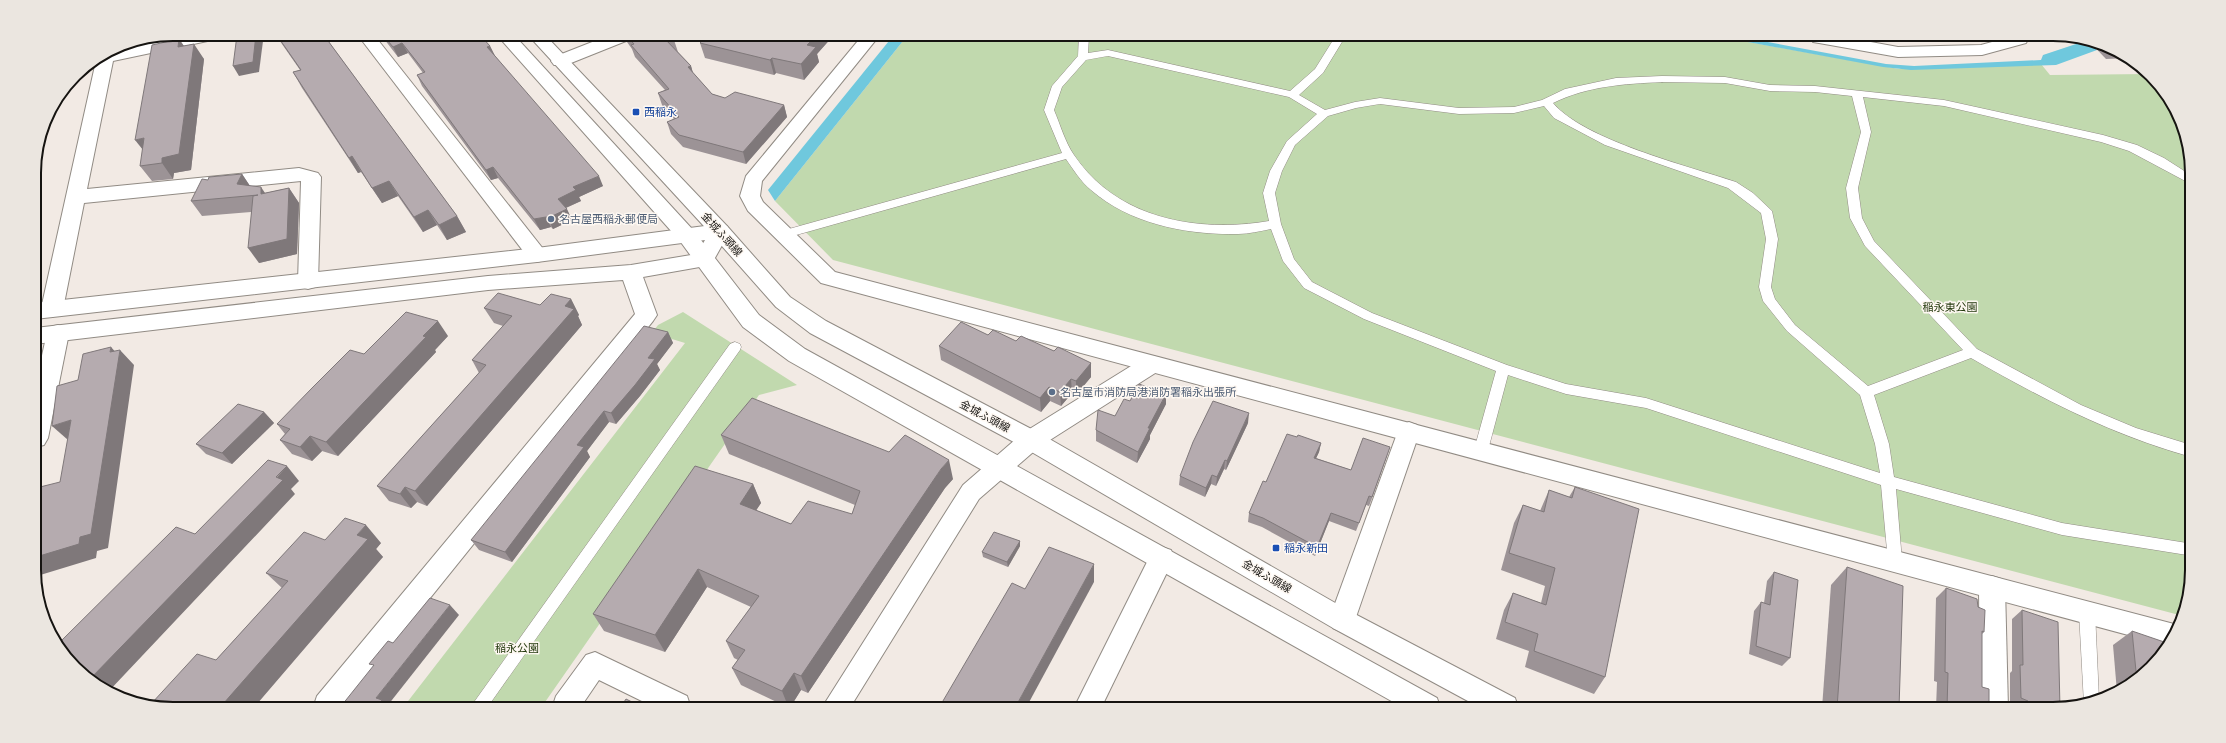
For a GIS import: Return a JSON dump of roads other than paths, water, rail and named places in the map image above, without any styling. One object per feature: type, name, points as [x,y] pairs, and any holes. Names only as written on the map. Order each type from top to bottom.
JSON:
[{"type":"street","points":[[118,54],[182,41]]},
{"type":"street","points":[[370,41],[537,256]]},
{"type":"street","points":[[509,41],[687,236],[751,321],[797,355],[1418,702]]},
{"type":"street","name":"金城ふ頭線","points":[[541,41],[720,231],[783,302],[818,327],[1031,440],[1342,620],[1496,702]]},
{"type":"street","points":[[560,62],[611,41]]},
{"type":"street","points":[[867,41],[752,180],[750,196],[755,206],[812,266],[828,278],[1481,450],[2168,634]]},
{"type":"street","points":[[1836,41],[1898,52],[1982,50],[2013,41]]},
{"type":"street","points":[[105,60],[76,197],[44,310],[537,256],[720,231]]},
{"type":"street","points":[[76,197],[299,174],[311,177],[308,282]]},
{"type":"street","points":[[704,260],[720,231]]},
{"type":"street","points":[[41,335],[488,283],[631,272],[704,260]]},
{"type":"street","points":[[329,702],[646,315],[631,272]]},
{"type":"street","points":[[41,414],[58,333]]},
{"type":"street","points":[[839,702],[971,492],[1031,440],[1152,364]]},
{"type":"street","points":[[1342,620],[1409,431]]},
{"type":"street","points":[[1090,702],[1162,558]]},
{"type":"street","points":[[1992,587],[1994,702]]},
{"type":"street","points":[[568,702],[595,664],[669,702]]},
{"type":"lane","points":[[1083,57],[1084,41]]},
{"type":"lane","points":[[1292,95],[1319,71],[1338,41]]},
{"type":"lane","points":[[1276,224],[1239,230],[1192,228],[1158,220],[1125,208],[1094,187],[1068,155],[1050,110],[1057,86],[1083,57],[1108,53],[1292,95],[1324,114]]},
{"type":"lane","points":[[2185,177],[2160,161],[2133,148],[2103,139],[1944,102],[1815,89],[1770,88],[1725,80],[1654,80],[1616,81],[1593,85],[1569,91],[1546,102],[1514,110],[1459,111],[1380,101],[1355,105],[1324,114],[1292,143],[1276,171],[1269,193],[1276,224],[1290,261],[1308,285],[1368,316],[1503,369],[1566,389],[1646,402],[1888,481],[2062,529],[2185,549]]},
{"type":"lane","points":[[1857,94],[1866,132],[1852,188],[1856,218],[1869,243],[1972,352],[2047,395],[2102,420],[2167,445],[2185,449]]},
{"type":"lane","points":[[1546,102],[1558,116],[1609,143],[1732,185],[1749,196],[1766,211],[1772,239],[1765,287],[1769,301],[1792,328],[1866,392],[1882,444],[1888,481],[1895,562]]},
{"type":"lane","points":[[782,235],[1068,155]]},
{"type":"lane","points":[[482,702],[735,347]]},
{"type":"lane","points":[[1866,392],[1884,387],[1972,352]]},
{"type":"lane","points":[[1481,450],[1503,369]]},
{"type":"lane","points":[[2087,612],[2091,696]]},
{"type":"water","points":[[889,41],[903,41],[775,201],[768,190]]},
{"type":"water","points":[[1742,41],[1762,41],[1886,64],[1914,66],[2041,60],[2043,55],[2077,44],[2097,50],[2056,65],[1911,70],[1883,67]]},
{"type":"place","name":"西稲永","points":[[636,112]]},
{"type":"place","name":"名古屋西稲永郵便局","points":[[551,219]]},
{"type":"place","name":"名古屋市消防局港消防署稲永出張所","points":[[1052,392]]},
{"type":"place","name":"稲永新田","points":[[1276,548]]},
{"type":"park label","name":"稲永東公園","points":[[1950,307]]},
{"type":"park label","name":"稲永公園","points":[[517,648]]}]
